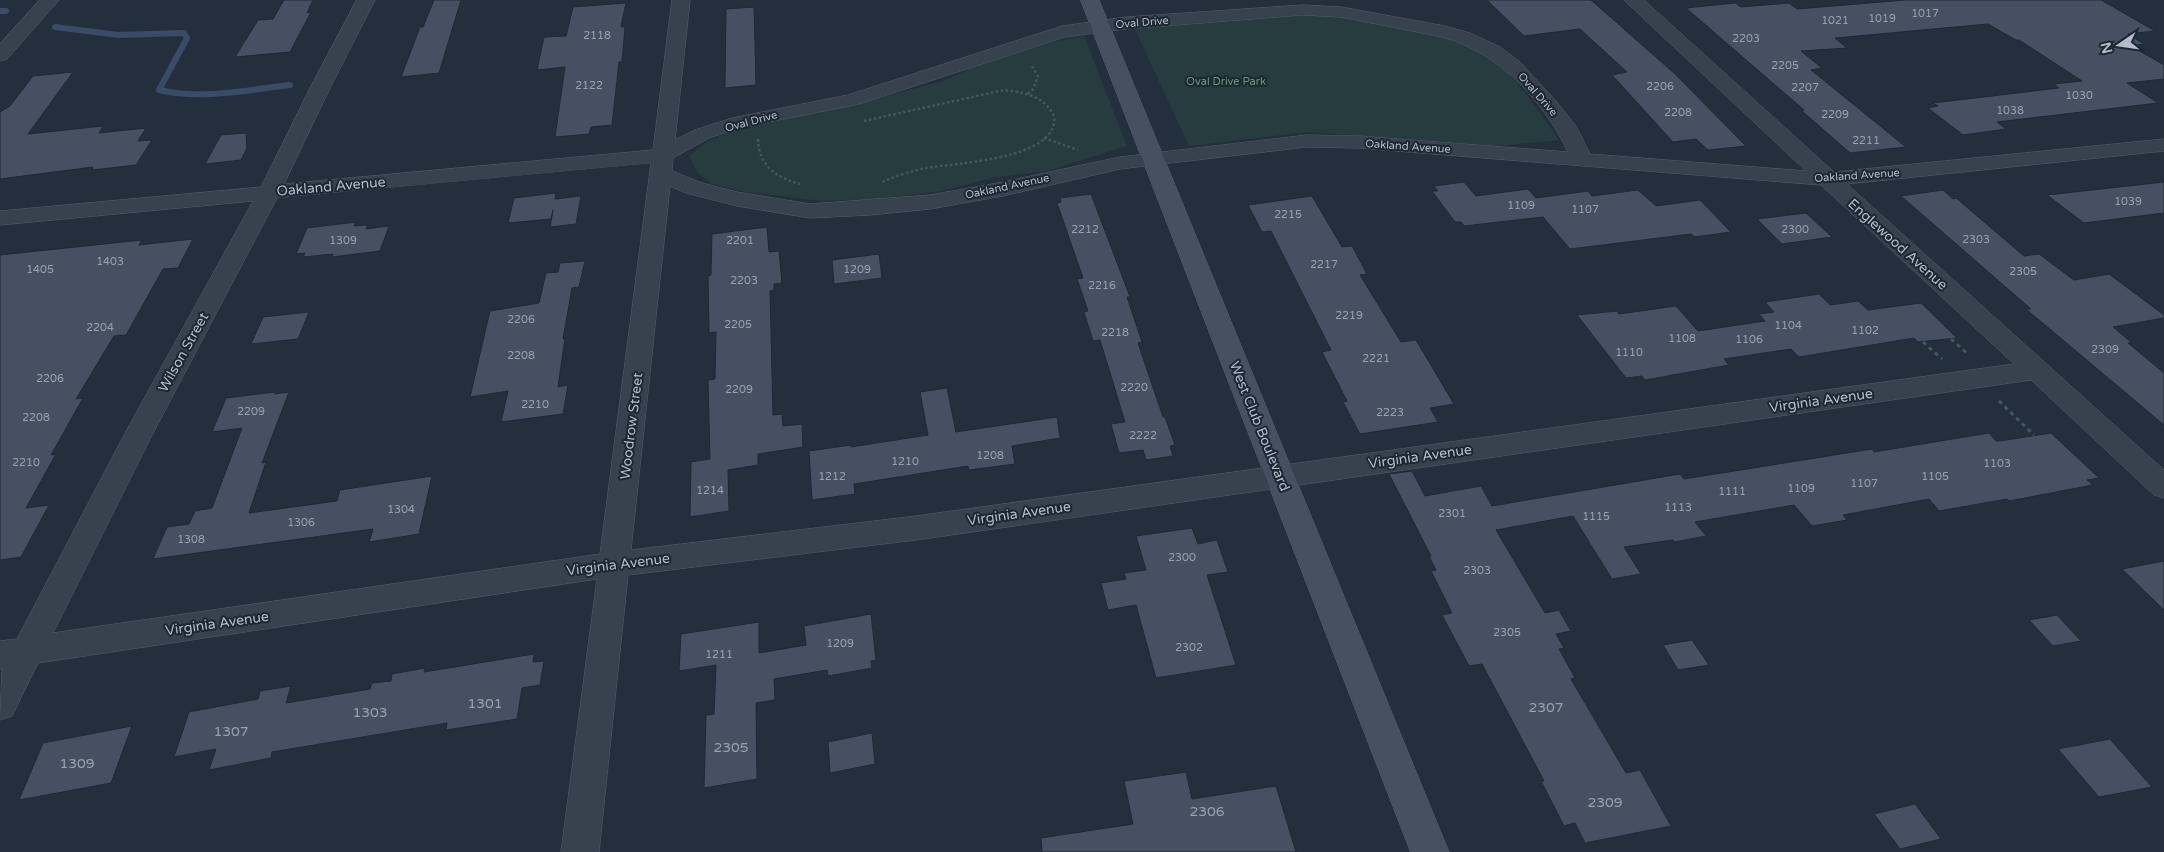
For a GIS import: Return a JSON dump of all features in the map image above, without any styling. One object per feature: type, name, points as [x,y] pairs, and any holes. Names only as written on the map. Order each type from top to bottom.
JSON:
[{"type":"street","points":[[0,55],[50,0]]},
{"type":"street","name":"Wilson Street","points":[[0,705],[14,653],[137,437],[270,191],[320,88],[366,0]]},
{"type":"street","name":"Woodrow Street","points":[[580,852],[681,0]]},
{"type":"street","name":"West Club Boulevard","points":[[1090,0],[1430,852]]},
{"type":"street","name":"Englewood Avenue","points":[[1642,1],[1827,180],[2164,486]]},
{"type":"street","name":"Oval Drive","points":[[662,165],[702,134],[739,122],[852,100],[1062,32],[1100,26],[1304,10],[1341,12],[1445,32],[1480,44],[1505,58],[1532,85],[1566,126],[1582,159]]},
{"type":"street","name":"Oakland Avenue","points":[[0,218],[270,191],[662,165],[694,188],[737,199],[810,211],[870,208],[930,202],[1003,189],[1110,164],[1307,141],[1359,142],[1827,180],[2162,146]]},
{"type":"street","name":"Virginia Avenue","points":[[14,653],[615,564],[916,528],[2038,370]]},
{"type":"path","points":[[1028,94],[1037,83],[1038,77],[1035,69]]},
{"type":"path","points":[[861,122],[1004,90],[1028,94],[1040,100],[1054,115],[1055,121],[1053,126],[1044,138],[1012,155],[923,168],[877,183]]},
{"type":"path","points":[[761,133],[758,139],[759,155],[768,170],[781,179],[806,186]]},
{"type":"path","points":[[1044,138],[1086,152]]},
{"type":"path","points":[[1951,338],[1971,357]]},
{"type":"path","points":[[1924,342],[1945,361]]},
{"type":"path","points":[[1997,399],[2034,435]]},
{"type":"green space","name":"Oval Drive Park","points":[[1316,12],[1403,26],[1468,44],[1485,53],[1506,70],[1535,105],[1559,140],[1500,146],[1307,132],[1189,146],[1135,29]]},
{"type":"green space","points":[[1084,36],[1127,146],[1047,171],[996,177],[941,191],[875,199],[821,201],[741,191],[710,183],[697,172],[689,156],[707,142],[742,127],[772,118],[856,104],[943,81],[977,66],[1053,42]]},
{"type":"building","points":[[284,0],[313,0],[307,13],[311,12],[290,52],[235,57],[258,20],[273,19]]},
{"type":"building","points":[[434,0],[461,0],[439,73],[401,77],[420,27],[423,27]]},
{"type":"building","points":[[1487,0],[1591,0],[1675,74],[1746,146],[1708,150],[1696,139],[1673,142],[1612,75],[1627,72],[1580,29],[1524,36]]},
{"type":"building","points":[[1906,0],[2101,0],[2155,31],[2128,34],[2144,44],[2131,46],[2164,65],[2164,79],[2127,83],[2158,103],[1997,122],[2006,129],[1963,135],[1928,108],[1938,106],[1933,103],[2059,88],[2054,84],[2082,81],[2019,40],[1988,24],[1835,38],[1847,48],[1801,51],[1822,68],[1811,70],[1906,147],[1850,153],[1802,111],[1804,110],[1686,8],[1735,3],[1741,7],[1789,3],[1797,9]]},
{"type":"building","points":[[626,3],[621,27],[625,27],[622,62],[619,62],[612,125],[591,127],[589,134],[555,137],[565,67],[537,70],[544,37],[566,36],[573,7]]},
{"type":"building","points":[[754,7],[756,85],[725,88],[726,9]]},
{"type":"building","points":[[73,72],[28,134],[103,126],[99,133],[146,128],[138,141],[152,140],[136,165],[92,170],[93,167],[0,179],[0,112],[10,106],[33,76]]},
{"type":"building","points":[[246,133],[247,148],[241,160],[205,164],[221,135]]},
{"type":"building","points":[[1464,182],[1476,196],[1528,189],[1536,198],[1588,191],[1592,196],[1638,190],[1656,206],[1700,200],[1731,232],[1695,237],[1691,234],[1570,249],[1543,217],[1464,226],[1461,222],[1455,222],[1432,191],[1438,191],[1434,186]]},
{"type":"building","points":[[2164,182],[2164,213],[2084,223],[2047,195]]},
{"type":"building","points":[[1943,190],[1953,199],[1956,198],[2024,256],[2039,254],[2074,280],[2109,274],[2164,315],[2164,318],[2113,327],[2132,343],[2128,343],[2164,373],[2164,425],[2026,309],[2031,309],[1901,196]]},
{"type":"building","points":[[556,193],[555,199],[581,196],[576,224],[550,227],[553,210],[551,219],[508,223],[514,198]]},
{"type":"building","points":[[1091,194],[1130,297],[1127,297],[1142,342],[1138,343],[1163,417],[1165,417],[1175,445],[1170,446],[1173,456],[1146,460],[1143,450],[1119,453],[1111,424],[1125,422],[1100,340],[1093,341],[1084,312],[1088,311],[1077,279],[1083,278],[1057,203],[1061,202],[1060,198]]},
{"type":"building","points":[[1312,196],[1342,247],[1352,246],[1367,274],[1360,275],[1401,342],[1416,340],[1454,404],[1430,408],[1438,422],[1360,434],[1343,402],[1347,401],[1322,352],[1331,350],[1271,231],[1262,232],[1248,205]]},
{"type":"building","points":[[1806,213],[1832,237],[1782,244],[1757,219]]},
{"type":"building","points":[[356,222],[354,226],[368,225],[366,229],[389,226],[380,251],[332,257],[333,254],[303,257],[305,253],[296,254],[307,228]]},
{"type":"building","points":[[767,227],[769,252],[779,251],[782,283],[774,284],[774,290],[770,291],[773,415],[782,414],[783,426],[802,424],[803,447],[758,454],[758,465],[728,470],[729,511],[690,517],[691,462],[710,459],[708,380],[715,379],[716,332],[709,333],[708,276],[711,275],[712,234]]},
{"type":"building","points":[[193,239],[178,268],[163,269],[126,335],[114,336],[76,399],[83,398],[51,455],[56,454],[26,508],[49,505],[21,557],[0,560],[0,255],[142,240],[139,245]]},
{"type":"building","points":[[879,254],[882,278],[834,284],[832,260]]},
{"type":"building","points":[[585,261],[579,287],[572,288],[563,339],[565,338],[558,387],[568,385],[563,414],[501,422],[508,391],[470,397],[490,311],[539,303],[546,273],[558,272],[560,263]]},
{"type":"building","points":[[1819,294],[1830,305],[1858,301],[1868,310],[1921,303],[1957,338],[1918,342],[1914,338],[1799,357],[1791,349],[1724,359],[1729,365],[1645,380],[1642,376],[1626,378],[1577,315],[1617,311],[1619,314],[1676,306],[1698,331],[1765,321],[1759,314],[1774,312],[1765,302]]},
{"type":"building","points":[[309,312],[298,339],[251,344],[263,317]]},
{"type":"building","points":[[947,388],[956,432],[1057,417],[1060,438],[1012,446],[1015,464],[969,470],[968,466],[854,484],[855,494],[812,500],[809,451],[851,445],[851,447],[928,435],[920,392]]},
{"type":"building","points":[[275,392],[275,394],[289,392],[262,463],[266,462],[249,513],[337,501],[340,490],[432,476],[419,534],[369,542],[373,529],[153,559],[167,527],[189,524],[195,511],[212,508],[242,428],[212,432],[226,398]]},
{"type":"building","points":[[1989,433],[1996,441],[2000,441],[2051,433],[2099,478],[2087,480],[2093,485],[2009,501],[2007,499],[1939,511],[1929,499],[1843,515],[1847,520],[1812,526],[1794,505],[1695,522],[1706,536],[1675,542],[1673,540],[1624,547],[1641,574],[1612,579],[1573,516],[1496,530],[1545,613],[1559,610],[1571,631],[1556,634],[1564,648],[1559,649],[1575,678],[1571,679],[1626,773],[1640,770],[1671,826],[1585,843],[1575,823],[1564,826],[1541,781],[1544,781],[1482,664],[1469,666],[1442,615],[1452,613],[1431,571],[1436,570],[1429,556],[1431,556],[1389,474],[1412,471],[1425,496],[1481,486],[1492,506],[1680,474],[1684,479],[1872,449],[1874,452]]},
{"type":"building","points":[[1192,528],[1198,544],[1217,540],[1228,572],[1207,575],[1236,665],[1156,678],[1136,605],[1108,610],[1101,583],[1126,579],[1124,573],[1146,570],[1136,536]]},
{"type":"building","points":[[2164,561],[2164,610],[2122,569]]},
{"type":"building","points":[[871,614],[876,660],[871,661],[872,668],[828,676],[827,670],[774,679],[775,700],[756,703],[757,779],[704,788],[706,715],[714,714],[716,665],[679,671],[681,634],[759,622],[759,653],[806,645],[804,626]]},
{"type":"building","points":[[2057,615],[2081,641],[2053,646],[2029,620]]},
{"type":"building","points":[[1692,640],[1709,665],[1678,670],[1663,645]]},
{"type":"building","points":[[534,654],[533,662],[544,661],[540,685],[522,688],[517,719],[446,730],[447,723],[272,752],[271,758],[209,770],[216,749],[174,757],[189,712],[258,699],[260,691],[291,686],[286,703],[370,689],[372,683],[391,681],[392,674],[425,668],[424,672]]},
{"type":"building","points":[[132,726],[111,783],[19,800],[43,743]]},
{"type":"building","points":[[872,733],[875,764],[830,773],[828,742]]},
{"type":"building","points":[[2110,739],[2152,787],[2099,797],[2058,749]]},
{"type":"building","points":[[1186,772],[1192,799],[1276,786],[1296,852],[1042,852],[1041,838],[1133,824],[1124,781]]},
{"type":"building","points":[[1915,804],[1941,839],[1900,849],[1874,814]]},
{"type":"waterway","points":[[0,11],[6,11]]},
{"type":"waterway","points":[[55,27],[118,35],[184,33],[187,38],[159,90],[175,93],[208,94],[290,85]]}]
